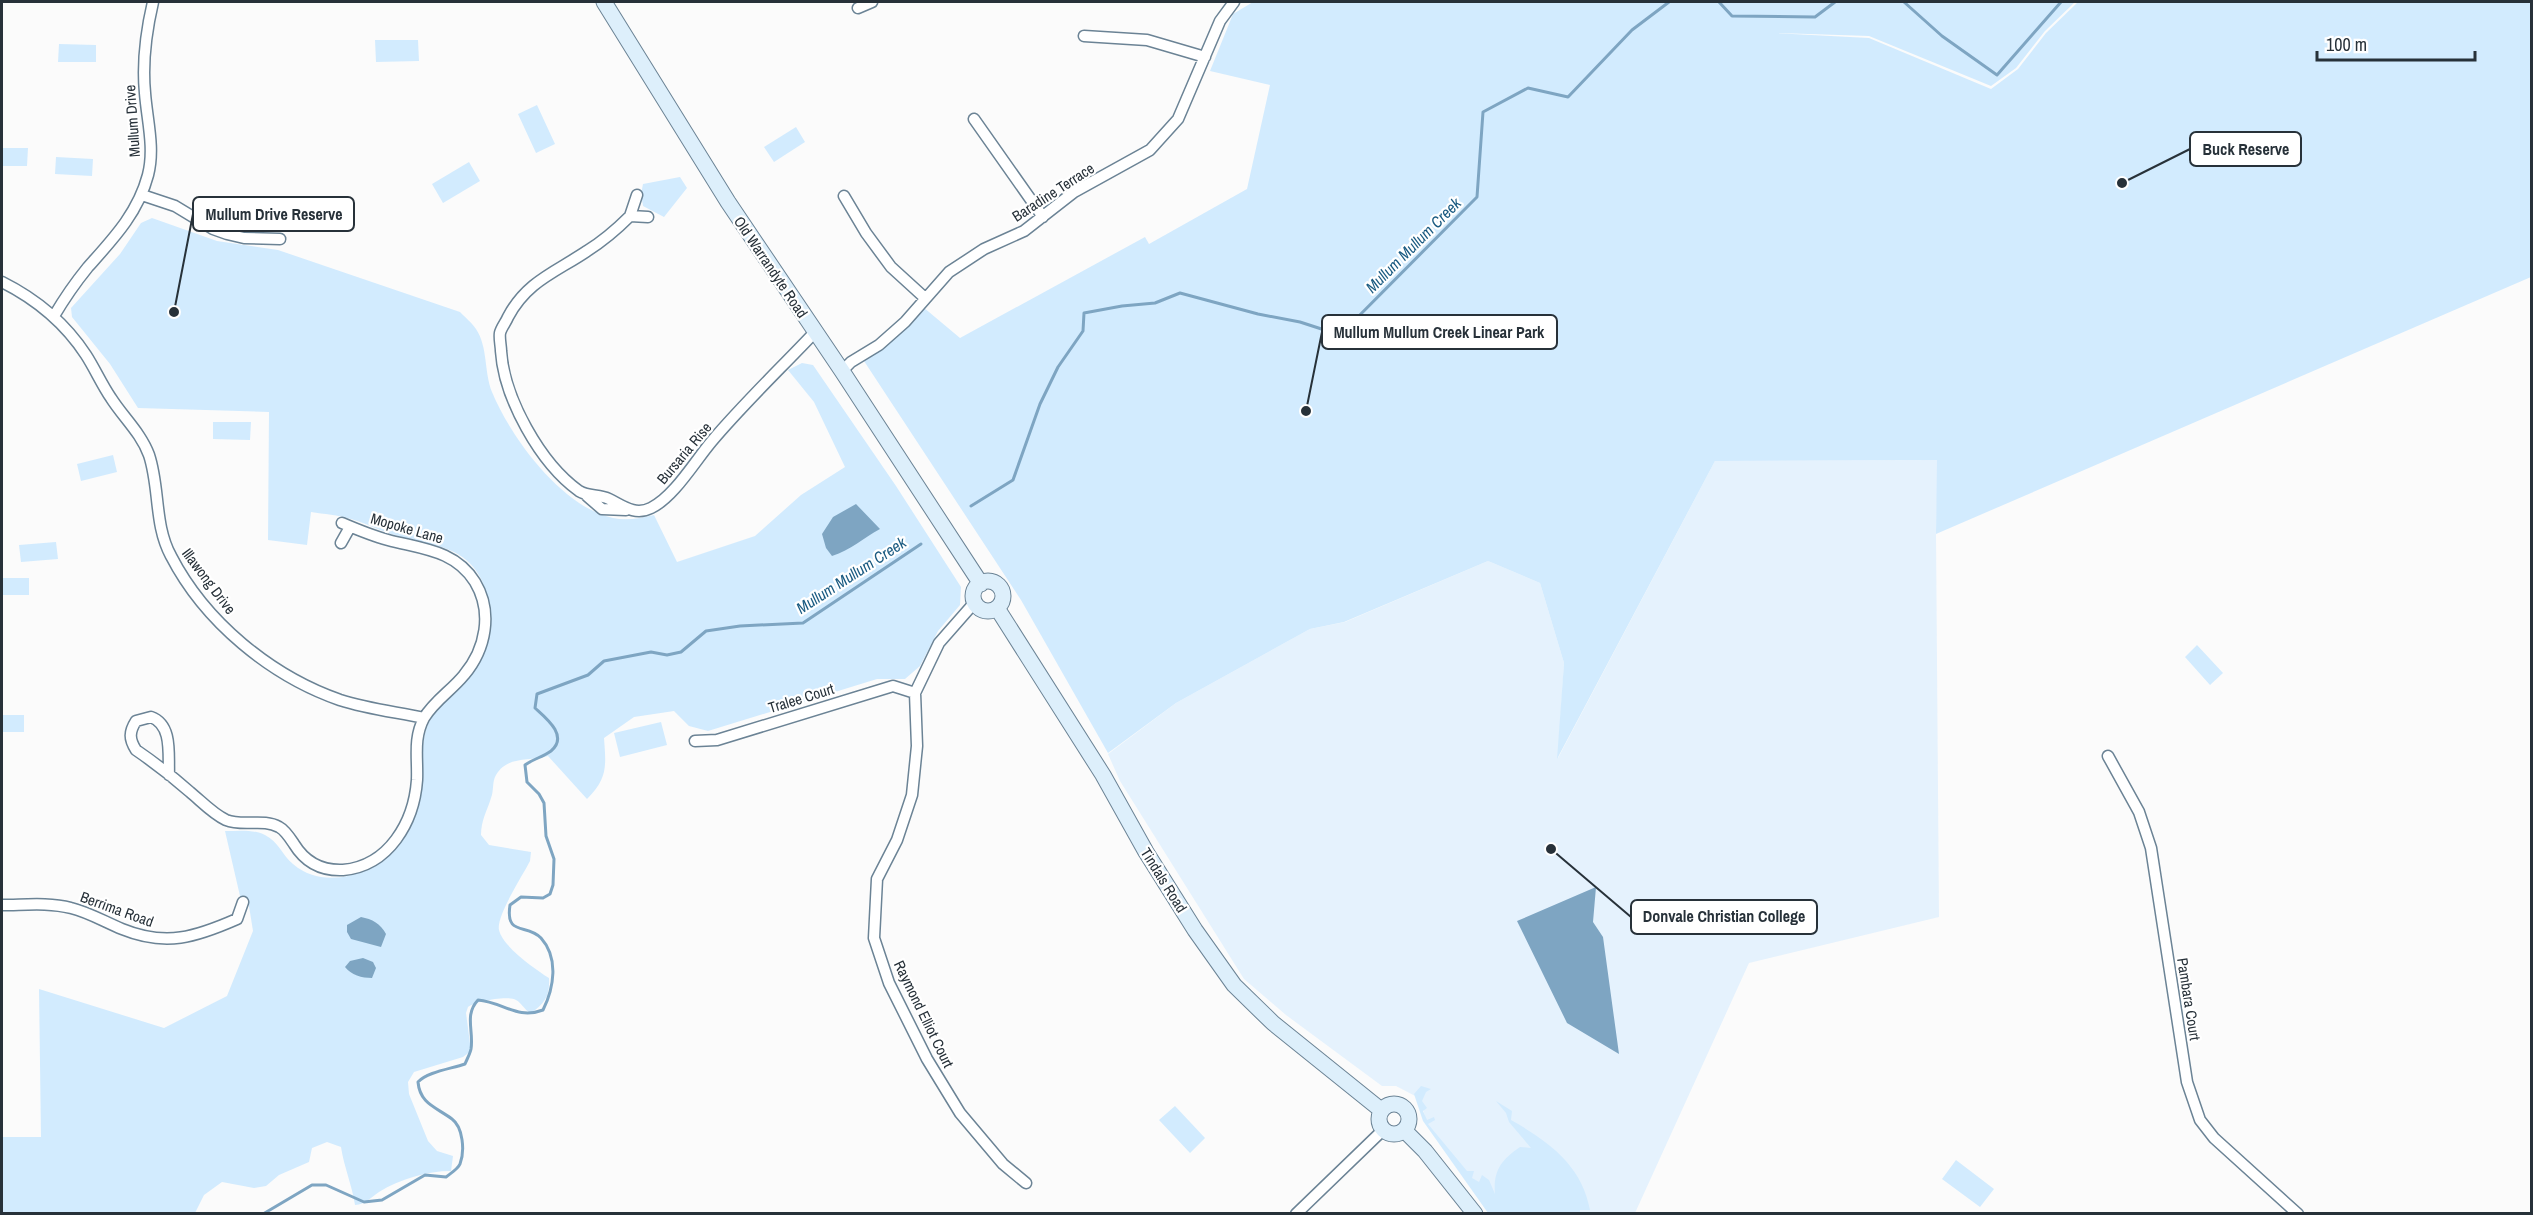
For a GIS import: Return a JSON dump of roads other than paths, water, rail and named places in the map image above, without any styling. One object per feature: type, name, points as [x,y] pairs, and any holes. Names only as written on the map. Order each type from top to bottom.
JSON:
[{"type":"main road","name":"Old Warrandyte Road","points":[[604,2],[728,202],[981,584]]},
{"type":"main road","points":[[989,581],[1000,588],[1002,600],[997,608],[985,610],[975,602],[975,590],[981,584],[989,581]]},
{"type":"main road","name":"Tindals Road","points":[[997,608],[1103,775],[1152,862],[1228,978],[1274,1023],[1381,1110]]},
{"type":"main road","points":[[1389,1104],[1404,1107],[1409,1116],[1404,1130],[1396,1134],[1383,1130],[1379,1120],[1381,1110],[1389,1104]]},
{"type":"main road","points":[[1404,1130],[1425,1151],[1475,1214]]},
{"type":"street","name":"Mullum Drive","points":[[54,316],[77,282],[124,227],[142,195],[151,154],[143,72],[146,37],[153,2]]},
{"type":"street","points":[[858,8],[872,2]]},
{"type":"street","name":"Baradine Terrace","points":[[842,371],[851,362],[879,345],[905,322],[949,272],[984,249],[1024,231],[1074,192],[1150,150],[1178,118],[1220,21],[1234,2]]},
{"type":"street","points":[[1084,36],[1147,40],[1205,57]]},
{"type":"street","points":[[974,118],[1043,217]]},
{"type":"street","points":[[142,195],[176,206],[213,229],[227,234],[254,239],[280,239]]},
{"type":"street","points":[[637,195],[630,216],[648,217]]},
{"type":"street","points":[[844,196],[866,233],[891,267],[925,298]]},
{"type":"street","name":"Bursaria Rise","points":[[630,216],[588,251],[549,272],[528,289],[512,310],[500,334],[502,361],[510,394],[524,425],[557,471],[586,495],[606,498],[630,510],[642,512],[652,508],[666,498],[711,441],[815,332]]},
{"type":"street","name":"Illawong Drive","points":[[2,282],[30,297],[54,316],[73,337],[111,399],[139,435],[154,472],[159,519],[171,556],[222,625],[247,649],[271,666],[319,692],[369,708],[424,718]]},
{"type":"street","name":"Mopoke Lane","points":[[341,543],[346,525],[385,539],[444,554],[466,570],[482,596],[486,623],[479,651],[464,676],[424,718]]},
{"type":"street","name":"Raymond Elliot Court","points":[[975,602],[952,625],[939,643],[915,693],[916,746],[912,795],[897,840],[877,879],[874,938],[889,982],[927,1059],[960,1113],[1003,1164],[1026,1183]]},
{"type":"street","name":"Tralee Court","points":[[695,741],[717,740],[893,686],[915,693]]},
{"type":"street","points":[[170,775],[166,731],[163,724],[151,717],[136,721],[131,729],[132,743],[136,750],[222,818],[241,824],[261,823],[280,827],[303,856],[315,866],[327,869],[356,867],[379,856],[402,833],[409,816],[417,778],[417,737],[424,718]]},
{"type":"street","name":"Pambara Court","points":[[2108,756],[2139,812],[2151,848],[2187,1082],[2200,1120],[2214,1138],[2298,1214]]},
{"type":"street","name":"Berrima Road","points":[[2,905],[72,908],[125,930],[158,939],[189,938],[241,923],[243,902]]},
{"type":"street","points":[[1296,1214],[1383,1130]]},
{"type":"waterway","name":"Mullum Mullum Creek","points":[[971,506],[1013,480],[1040,404],[1058,367],[1083,331],[1084,313],[1155,303],[1180,293],[1258,314],[1300,322],[1340,335],[1477,197],[1483,112],[1528,88],[1568,97],[1632,30],[1669,2]]},
{"type":"waterway","name":"Mullum Mullum Creek","points":[[1719,2],[1732,16],[1815,17],[1835,2]]},
{"type":"waterway","name":"Mullum Mullum Creek","points":[[1904,2],[1942,36],[1997,75],[2061,2]]},
{"type":"waterway","name":"Mullum Mullum Creek","points":[[263,1214],[312,1185],[326,1185],[364,1202],[382,1200],[425,1175],[446,1177],[456,1169],[462,1159],[461,1133],[452,1119],[425,1100],[418,1082],[433,1073],[465,1064],[472,1042],[471,1011],[478,1000],[518,1012],[534,1013],[543,1010],[550,992],[553,973],[547,946],[535,934],[514,926],[509,915],[510,905],[521,897],[543,898],[550,894],[553,885],[554,859],[546,836],[544,803],[527,782],[525,765],[551,751],[558,739],[554,728],[535,708],[537,694],[588,675],[604,661],[651,652],[667,655],[681,652],[706,631],[740,626],[803,623],[921,544]]},
{"type":"place","name":"Buck Reserve","points":[[2122,183]]},
{"type":"place","name":"Mullum Drive Reserve","points":[[174,312]]},
{"type":"place","name":"Mullum Mullum Creek Linear Park","points":[[1306,411]]},
{"type":"place","name":"Donvale Christian College","points":[[1551,849]]}]
